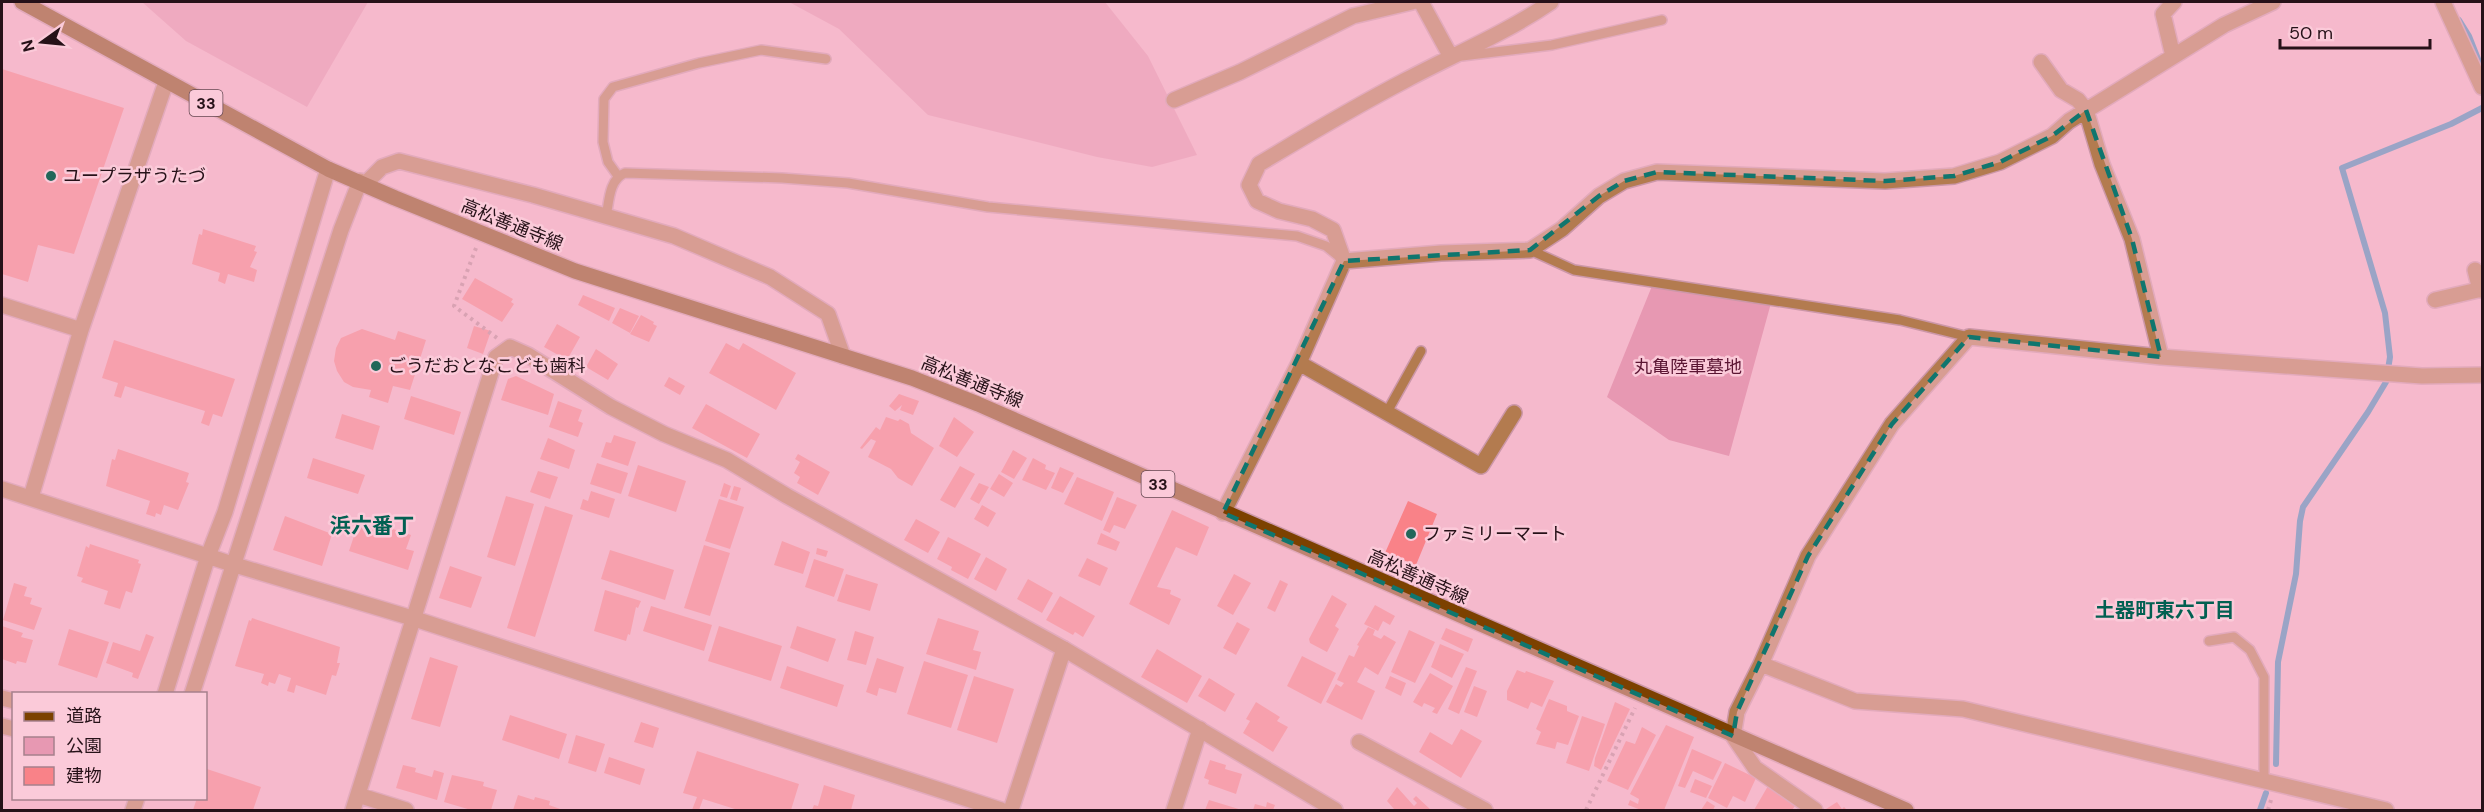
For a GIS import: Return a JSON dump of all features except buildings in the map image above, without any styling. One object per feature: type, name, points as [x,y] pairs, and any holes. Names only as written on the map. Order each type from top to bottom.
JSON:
[{"type":"main road","name":"高松善通寺線","points":[[22,2],[328,169],[575,271],[912,378],[978,404],[1732,736],[1906,810]]},
{"type":"street","points":[[1174,100],[1239,72],[1353,16],[1412,2]]},
{"type":"street","points":[[1422,2],[1451,57]]},
{"type":"street","points":[[1223,513],[1299,363],[1344,261],[1333,230],[1312,219],[1279,211],[1257,201],[1249,185],[1259,164],[1405,80],[1524,20],[1551,2]]},
{"type":"street","points":[[2173,56],[2163,14],[2174,2]]},
{"type":"street","points":[[1344,261],[1441,253],[1530,250],[1562,229],[1599,196],[1624,181],[1658,172],[1885,181],[1954,176],[2000,162],[2052,135],[2086,110],[2224,25],[2273,2]]},
{"type":"street","points":[[2443,2],[2482,87]]},
{"type":"street","points":[[2041,62],[2061,90],[2078,100],[2086,110],[2102,164],[2132,238],[2161,357]]},
{"type":"street","points":[[31,497],[81,330],[166,81]]},
{"type":"street","points":[[192,692],[341,230],[363,183],[382,167],[399,161],[674,237],[770,277],[828,314],[843,356]]},
{"type":"street","points":[[165,692],[208,556],[225,512],[328,169]]},
{"type":"street","points":[[2434,300],[2481,290],[2475,270]]},
{"type":"street","points":[[2,305],[81,330]]},
{"type":"street","points":[[1815,810],[1755,768],[1732,736],[1737,712],[1761,664],[1808,556],[1892,424],[1970,337],[2161,357],[2387,373],[2482,375]]},
{"type":"street","points":[[353,810],[496,357],[510,347],[528,355],[611,407],[664,434],[727,460],[787,496],[1064,649],[1328,808]]},
{"type":"street","points":[[1299,363],[1481,466],[1514,413]]},
{"type":"street","points":[[2,489],[235,565],[412,618],[1001,810]]},
{"type":"street","points":[[1011,810],[1064,649]]},
{"type":"street","points":[[1761,664],[1855,701],[1963,709],[2386,810]]},
{"type":"street","points":[[1174,810],[1200,729]]},
{"type":"street","points":[[1359,742],[1485,810]]},
{"type":"street","points":[[358,795],[406,810]]},
{"type":"lane","points":[[1451,57],[1552,45],[1662,20]]},
{"type":"lane","points":[[618,176],[608,162],[603,142],[604,99],[613,87],[699,63],[761,50],[826,59]]},
{"type":"lane","points":[[606,217],[613,183],[618,176],[642,172],[689,176],[782,178],[848,183],[988,207],[1297,236],[1326,246],[1344,261]]},
{"type":"lane","points":[[1530,250],[1574,270],[1900,320],[1970,337]]},
{"type":"lane","points":[[1387,412],[1421,351]]},
{"type":"lane","points":[[2209,641],[2234,637],[2250,650],[2264,677],[2264,781]]},
{"type":"path","points":[[482,234],[454,306],[510,347]]},
{"type":"path","points":[[1586,810],[1641,696]]},
{"type":"highlighted area","points":[[2086,110],[2132,239],[2161,357],[1969,337],[1892,424],[1808,556],[1737,712],[1733,736],[1223,513],[1344,261],[1530,250],[1599,196],[1624,181],[1657,172],[1885,181],[1954,176],[2000,162],[2052,136]]},
{"type":"green space","points":[[142,2],[368,2],[307,107],[186,41]]},
{"type":"green space","points":[[789,2],[1105,2],[1148,56],[1197,155],[1152,167],[1097,157],[928,115],[839,29]]},
{"type":"green space","name":"丸亀陸軍墓地","points":[[1652,286],[1771,303],[1729,456],[1669,440],[1607,397]]},
{"type":"waterway","points":[[2459,20],[2469,36],[2482,69]]},
{"type":"waterway","points":[[2276,764],[2278,662],[2296,574],[2303,507],[2386,382],[2390,357],[2385,313],[2342,168],[2451,124],[2482,108]]},
{"type":"waterway","points":[[2260,810],[2266,793]]},
{"type":"place","name":"ユープラザうたづ","points":[[51,176]]},
{"type":"place","name":"ごうだおとなこども歯科","points":[[376,366]]},
{"type":"place","name":"ファミリーマート","points":[[1411,534]]},
{"type":"district","name":"浜六番丁","points":[[372,526]]},
{"type":"district","name":"土器町東六丁目","points":[[2165,610]]}]
